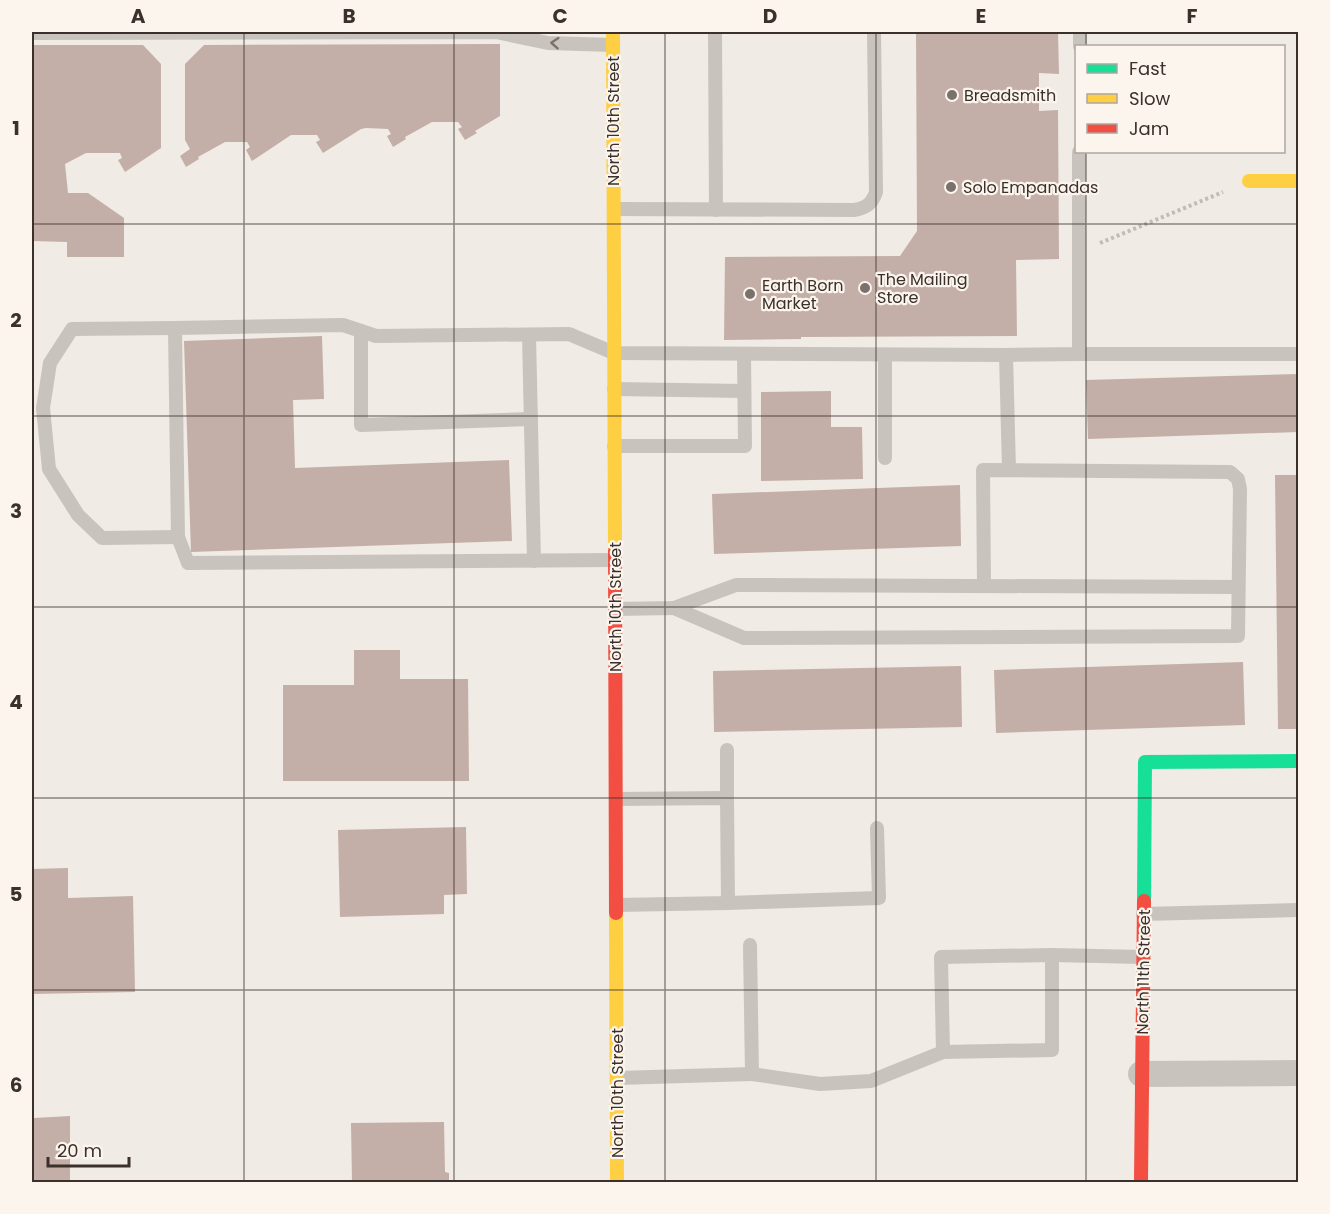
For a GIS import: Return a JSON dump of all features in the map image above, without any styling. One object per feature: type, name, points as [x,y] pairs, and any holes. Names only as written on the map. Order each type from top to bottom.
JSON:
[{"type":"main road","name":"North 10th Street","points":[[613,38],[617,1182]]},
{"type":"main road","points":[[1249,181],[1299,181]]},
{"type":"main road","name":"North 11th Street","points":[[1141,1182],[1146,762],[1299,761]]},
{"type":"street","points":[[1142,1074],[1299,1073]]},
{"type":"lane","points":[[32,33],[496,32],[548,44],[613,38]]},
{"type":"lane","points":[[716,32],[716,210]]},
{"type":"lane","points":[[614,209],[854,210],[865,208],[873,201],[876,192],[874,32]]},
{"type":"lane","points":[[1079,153],[1079,354]]},
{"type":"lane","points":[[178,537],[102,538],[78,516],[49,469],[42,408],[50,363],[72,329],[343,325],[376,336],[569,334],[614,353],[744,355],[1299,354]]},
{"type":"lane","points":[[176,328],[178,537],[188,563],[615,560]]},
{"type":"lane","points":[[361,331],[361,425],[531,419]]},
{"type":"lane","points":[[529,334],[534,561]]},
{"type":"lane","points":[[614,446],[745,446],[744,355]]},
{"type":"lane","points":[[885,355],[885,458]]},
{"type":"lane","points":[[1006,355],[1008,470]]},
{"type":"lane","points":[[614,389],[744,392]]},
{"type":"lane","points":[[674,608],[744,638],[1238,636],[1240,489],[1238,479],[1230,472],[983,470],[984,586]]},
{"type":"lane","points":[[615,609],[674,608],[736,585],[1238,587]]},
{"type":"lane","points":[[727,750],[728,903]]},
{"type":"lane","points":[[616,799],[727,798]]},
{"type":"lane","points":[[616,905],[879,898],[877,828]]},
{"type":"lane","points":[[1143,914],[1299,910]]},
{"type":"lane","points":[[750,945],[752,1074]]},
{"type":"lane","points":[[616,1078],[752,1074],[820,1084],[871,1081],[943,1052],[1052,1050],[1052,955]]},
{"type":"lane","points":[[943,1052],[941,957],[1052,955],[1143,957]]},
{"type":"path","points":[[1079,252],[1249,181]]},
{"type":"building","points":[[916,32],[1058,32],[1059,74],[1039,73],[1039,111],[1058,110],[1059,259],[1016,260],[1017,336],[801,337],[801,339],[724,340],[725,257],[900,256],[917,231]]},
{"type":"building","points":[[500,44],[500,116],[465,140],[458,129],[462,127],[458,122],[432,122],[405,137],[406,139],[393,147],[387,136],[391,134],[388,129],[366,128],[323,153],[316,142],[320,140],[317,135],[291,135],[252,161],[246,150],[250,147],[247,142],[225,142],[198,157],[199,159],[186,167],[180,156],[190,149],[185,140],[185,64],[204,45]]},
{"type":"building","points":[[32,45],[143,45],[161,64],[161,148],[125,172],[118,160],[122,158],[120,153],[86,153],[65,164],[68,193],[88,193],[124,218],[124,257],[67,257],[67,242],[32,241]]},
{"type":"building","points":[[322,336],[324,399],[293,400],[295,468],[509,460],[512,541],[191,552],[184,341]]},
{"type":"building","points":[[1298,374],[1298,432],[1088,439],[1086,380]]},
{"type":"building","points":[[831,391],[831,427],[862,427],[863,479],[761,481],[761,392]]},
{"type":"building","points":[[1275,475],[1298,475],[1298,729],[1278,729]]},
{"type":"building","points":[[960,485],[961,546],[714,554],[712,494]]},
{"type":"building","points":[[354,650],[400,650],[400,679],[468,679],[469,781],[283,781],[283,685],[354,685]]},
{"type":"building","points":[[1243,662],[1245,725],[996,733],[994,670]]},
{"type":"building","points":[[961,666],[962,727],[714,732],[713,671]]},
{"type":"building","points":[[466,827],[467,894],[444,895],[444,914],[340,917],[338,830]]},
{"type":"building","points":[[68,868],[68,898],[133,896],[135,992],[32,994],[32,869]]},
{"type":"building","points":[[70,1116],[70,1182],[32,1182],[34,1118]]},
{"type":"building","points":[[444,1122],[445,1172],[449,1173],[449,1182],[352,1182],[351,1123]]},
{"type":"traffic: fast","points":[[1144,901],[1145,762],[1298,761]]},
{"type":"traffic: slow","points":[[613,32],[615,551]]},
{"type":"traffic: slow","points":[[1249,181],[1298,181]]},
{"type":"traffic: slow","points":[[616,913],[617,1182]]},
{"type":"traffic: jam","points":[[615,551],[616,913]]},
{"type":"traffic: jam","points":[[1141,1182],[1144,901]]},
{"type":"place","name":"Breadsmith","points":[[952,95]]},
{"type":"place","name":"Solo Empanadas","points":[[951,187]]},
{"type":"place","name":"The Mailing Store","points":[[865,288]]},
{"type":"place","name":"Earth Born Market","points":[[750,294]]}]
